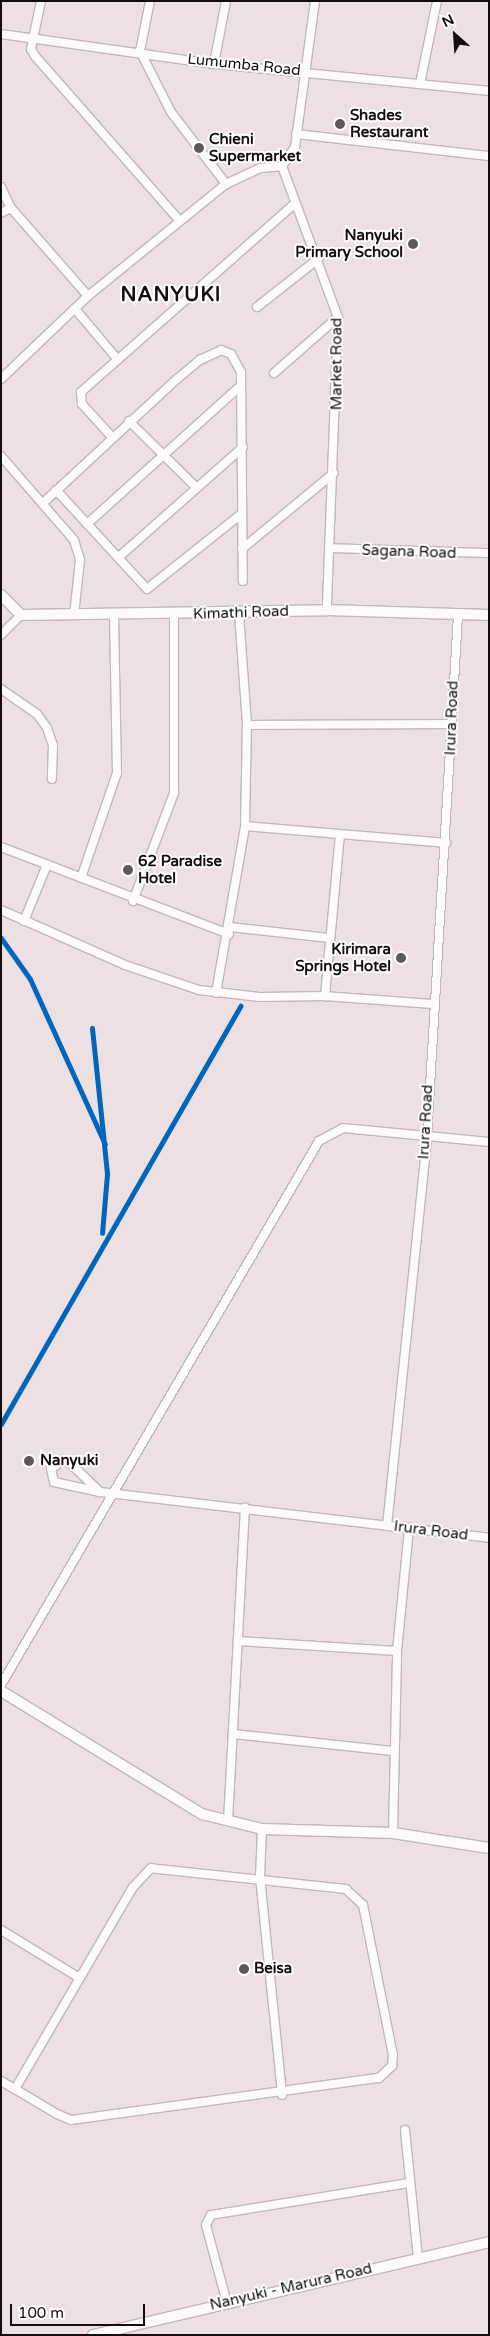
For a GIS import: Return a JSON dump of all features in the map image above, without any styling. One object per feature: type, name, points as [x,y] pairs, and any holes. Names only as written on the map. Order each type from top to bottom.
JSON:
[{"type":"street","points":[[41,1],[34,40],[35,56],[179,220]]},
{"type":"street","points":[[150,1],[140,51],[171,112],[226,184]]},
{"type":"street","points":[[214,64],[226,1]]},
{"type":"street","points":[[1,379],[76,310],[88,296],[179,220],[226,184],[261,168],[282,166],[295,147],[315,1]]},
{"type":"street","points":[[420,84],[437,1]]},
{"type":"street","name":"Lumumba Road","points":[[1,34],[34,40],[140,51],[214,64],[489,91]]},
{"type":"street","points":[[296,134],[489,156]]},
{"type":"street","name":"Market Road","points":[[282,166],[294,204],[318,258],[338,317],[334,473],[326,610]]},
{"type":"street","points":[[1,187],[11,208],[88,296]]},
{"type":"street","points":[[111,436],[80,396],[294,204]]},
{"type":"street","points":[[1,213],[11,208]]},
{"type":"street","points":[[257,307],[318,258]]},
{"type":"street","points":[[76,310],[118,360]]},
{"type":"street","points":[[274,373],[338,317]]},
{"type":"street","points":[[43,504],[111,436],[215,351],[231,354],[236,361],[240,386],[243,447],[240,515],[243,581]]},
{"type":"street","points":[[87,524],[240,386]]},
{"type":"street","points":[[129,421],[195,486]]},
{"type":"street","points":[[120,556],[195,486],[243,447]]},
{"type":"street","points":[[1,456],[43,504],[77,548],[74,615]]},
{"type":"street","points":[[242,549],[334,473]]},
{"type":"street","points":[[56,490],[149,589],[240,515]]},
{"type":"street","name":"Sagana Road","points":[[329,548],[489,553]]},
{"type":"street","points":[[1,595],[21,615],[1,635]]},
{"type":"street","name":"Kimathi Road","points":[[21,615],[114,617],[326,610],[489,616]]},
{"type":"street","points":[[216,993],[229,931],[245,826],[248,724],[239,614]]},
{"type":"street","points":[[133,900],[174,793],[174,615]]},
{"type":"street","name":"Irura Road","points":[[458,615],[450,724],[446,844],[432,1004],[427,1137],[387,1526],[489,1538]]},
{"type":"street","points":[[81,878],[117,773],[114,617]]},
{"type":"street","points":[[1,689],[37,714],[47,728],[52,745],[52,778]]},
{"type":"street","points":[[248,724],[450,724]]},
{"type":"street","points":[[245,826],[446,844]]},
{"type":"street","points":[[325,996],[340,834]]},
{"type":"street","points":[[1,847],[133,900],[229,931],[329,938]]},
{"type":"street","points":[[24,921],[47,865]]},
{"type":"street","points":[[1,910],[125,966],[216,993],[325,996],[432,1004]]},
{"type":"street","points":[[1,1685],[319,1141],[343,1128],[489,1142]]},
{"type":"street","points":[[100,1492],[70,1463],[63,1460],[50,1469],[54,1482],[100,1492],[245,1507],[387,1526]]},
{"type":"street","points":[[228,1821],[245,1507]]},
{"type":"street","points":[[393,1833],[393,1751],[397,1651],[409,1528]]},
{"type":"street","points":[[238,1641],[397,1651]]},
{"type":"street","points":[[1,1692],[202,1814],[262,1829],[393,1833],[489,1848]]},
{"type":"street","points":[[233,1734],[393,1751]]},
{"type":"street","points":[[262,1829],[260,1877],[282,2094]]},
{"type":"street","points":[[1,2081],[15,2090],[71,2120],[372,2081],[387,2073],[393,2055],[359,1899],[346,1889],[260,1877],[151,1868],[140,1877],[78,1977],[15,2090]]},
{"type":"street","points":[[1,1930],[78,1977]]},
{"type":"street","points":[[405,2130],[409,2184],[418,2257]]},
{"type":"street","points":[[227,2303],[206,2225],[210,2215],[409,2184]]},
{"type":"street","name":"Nanyuki - Marura Road","points":[[93,2335],[418,2257],[489,2242]]},
{"type":"transit line","points":[[1,938],[30,979],[105,1144]]},
{"type":"transit line","points":[[1,1424],[240,1006]]},
{"type":"transit line","points":[[92,1028],[107,1174],[102,1233]]},
{"type":"place","name":"Shades Restaurant","points":[[340,124]]},
{"type":"place","name":"Chieni Supermarket","points":[[199,148]]},
{"type":"place","name":"Nanyuki Primary School","points":[[413,244]]},
{"type":"place","name":"62 Paradise Hotel","points":[[128,870]]},
{"type":"place","name":"Kirimara Springs Hotel","points":[[401,958]]},
{"type":"place","name":"Nanyuki","points":[[29,1461]]},
{"type":"place","name":"Beisa","points":[[244,1969]]},
{"type":"district","name":"NANYUKI","points":[[171,295]]}]
